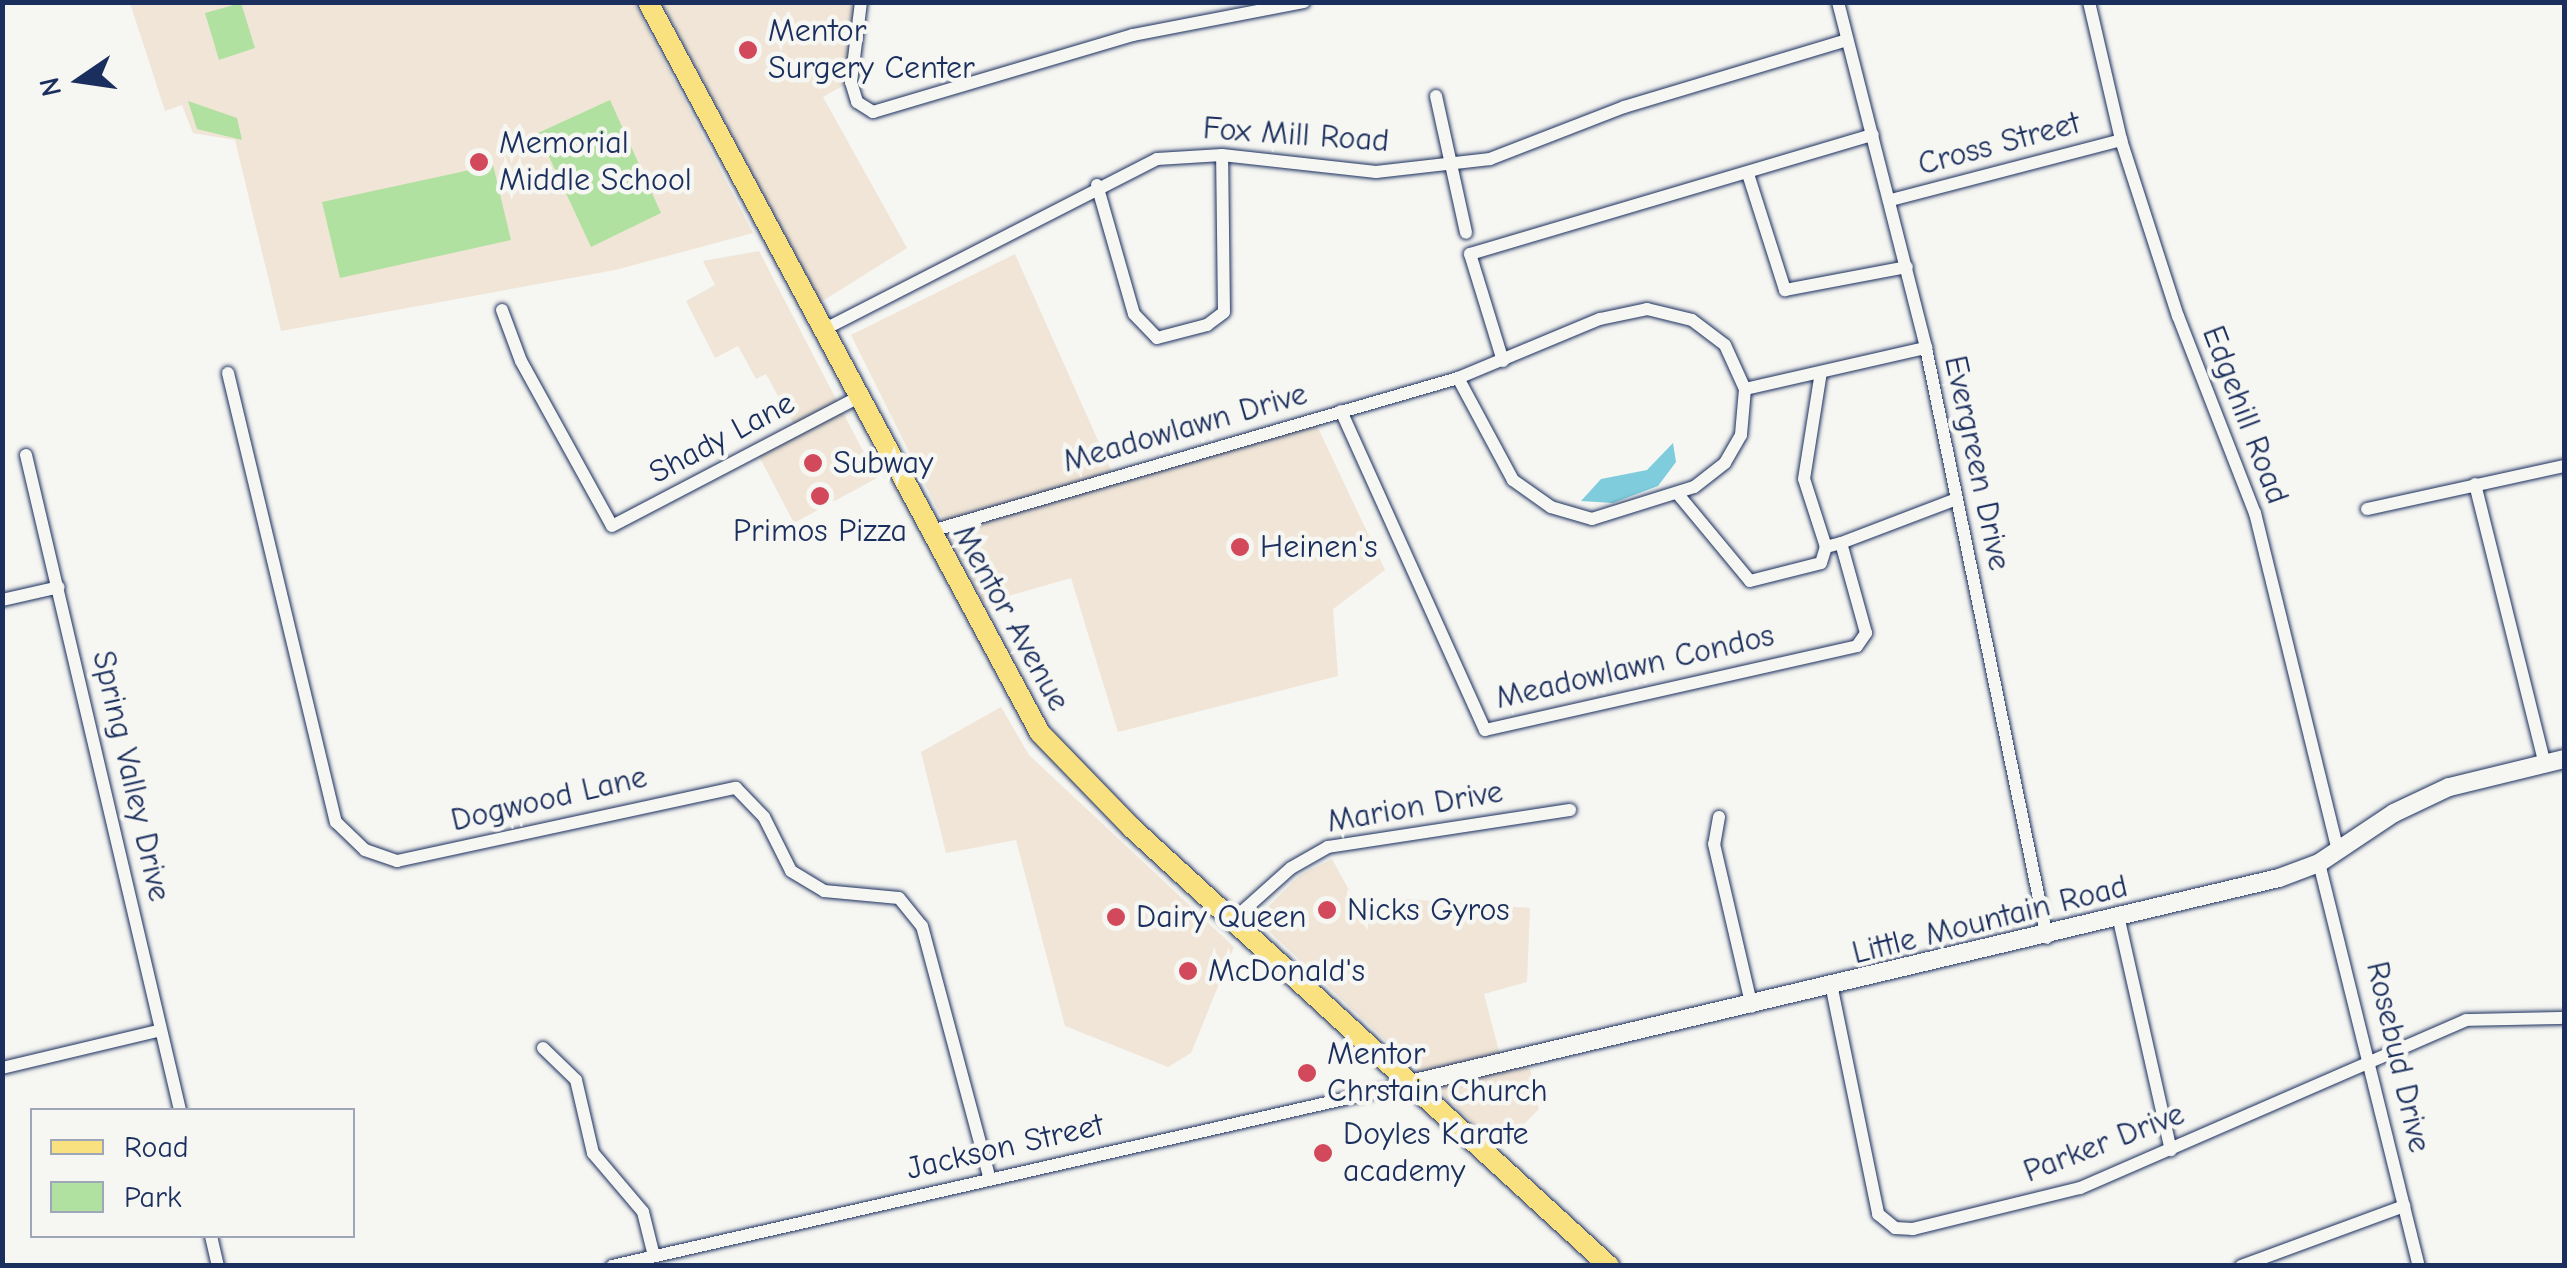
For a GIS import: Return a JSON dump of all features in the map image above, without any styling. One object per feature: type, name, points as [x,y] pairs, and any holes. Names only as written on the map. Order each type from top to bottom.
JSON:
[{"type":"main road","name":"Mentor Avenue","points":[[648,2],[928,532],[1040,733],[1080,779],[1609,1266]]},
{"type":"street","points":[[861,2],[852,92],[866,110],[880,112],[1134,35],[1300,3]]},
{"type":"street","name":"Evergreen Drive","points":[[1838,2],[1892,200],[1926,348],[2048,938]]},
{"type":"street","name":"Edgehill Road","points":[[2088,2],[2121,140],[2178,316],[2254,513],[2338,851]]},
{"type":"street","name":"Fox Mill Road","points":[[823,330],[1098,185],[1156,159],[1222,155],[1376,172],[1490,159],[1624,107],[1848,40]]},
{"type":"street","points":[[1436,96],[1466,233]]},
{"type":"street","points":[[1502,361],[1470,254],[1873,134]]},
{"type":"street","name":"Cross Street","points":[[1892,200],[2121,140]]},
{"type":"street","points":[[1098,185],[1134,314],[1157,338],[1207,325],[1224,312],[1222,155]]},
{"type":"street","points":[[1748,174],[1785,290],[1907,267]]},
{"type":"street","name":"Meadowlawn Drive","points":[[928,532],[1458,378],[1600,319],[1647,309],[1692,320],[1725,345],[1744,389]]},
{"type":"street","name":"Shady Lane","points":[[502,310],[521,361],[612,526],[857,398]]},
{"type":"street","points":[[1458,378],[1513,480],[1551,506],[1592,519],[1676,494],[1726,463],[1741,434],[1744,389],[1926,348]]},
{"type":"street","points":[[1676,494],[1750,581],[1821,563],[1826,546],[1804,479],[1821,372]]},
{"type":"street","name":"Dogwood Lane","points":[[228,373],[336,822],[365,850],[397,862],[736,788],[764,816],[791,871],[824,891],[900,898],[922,926],[990,1178]]},
{"type":"street","name":"Meadowlawn Condos","points":[[1341,411],[1485,730],[1857,646],[1866,633],[1841,543]]},
{"type":"street","name":"Spring Valley Drive","points":[[26,455],[180,1108]]},
{"type":"street","points":[[2367,509],[2564,466]]},
{"type":"street","points":[[2475,484],[2544,764]]},
{"type":"street","points":[[1826,546],[1957,499]]},
{"type":"street","points":[[2,600],[59,587]]},
{"type":"street","name":"Little Mountain Road","points":[[1410,1084],[2119,920],[2319,863],[2449,787],[2564,759]]},
{"type":"street","name":"Marion Drive","points":[[1234,919],[1291,868],[1328,846],[1570,810]]},
{"type":"street","points":[[1719,817],[1714,844],[1752,1007]]},
{"type":"street","name":"Rosebud Drive","points":[[2319,863],[2371,1058],[2420,1266]]},
{"type":"street","points":[[2119,920],[2170,1150]]},
{"type":"street","name":"Parker Drive","points":[[1832,989],[1872,1192],[1878,1214],[1896,1228],[2051,1198],[2466,1020],[2564,1018]]},
{"type":"street","points":[[2,1068],[161,1030]]},
{"type":"street","points":[[543,1048],[576,1080],[593,1153],[637,1202],[654,1256]]},
{"type":"street","name":"Jackson Street","points":[[612,1266],[1410,1084]]},
{"type":"street","points":[[2241,1266],[2404,1206]]},
{"type":"street","points":[[211,1238],[218,1266]]},
{"type":"shaded area","name":"Memorial Middle School","points":[[130,3],[634,3],[753,233],[615,270],[281,331],[235,140],[193,133],[182,105],[165,111]]},
{"type":"shaded area","points":[[662,3],[856,3],[844,85],[823,97],[907,248],[821,302]]},
{"type":"shaded area","points":[[759,251],[877,478],[794,523],[759,456],[799,434],[766,374],[756,379],[738,346],[715,358],[686,301],[715,285],[703,261]]},
{"type":"shaded area","points":[[1015,254],[1112,472],[1312,415],[1385,570],[1333,609],[1338,676],[1118,732],[1071,578],[984,603],[851,335]]},
{"type":"shaded area","points":[[1001,707],[1029,755],[1234,947],[1191,1053],[1168,1067],[1065,1026],[1016,840],[946,853],[921,752]]},
{"type":"shaded area","points":[[1332,859],[1367,923],[1405,899],[1530,908],[1527,982],[1484,994],[1499,1051],[1530,1069],[1539,1109],[1500,1148],[1256,919],[1300,875]]},
{"type":"green space","points":[[241,3],[255,48],[219,60],[205,13]]},
{"type":"green space","points":[[610,100],[661,213],[591,247],[538,133]]},
{"type":"green space","points":[[188,101],[237,118],[242,140],[197,129]]},
{"type":"green space","points":[[493,165],[511,240],[340,278],[322,202]]},
{"type":"water","points":[[1673,443],[1676,462],[1658,486],[1613,503],[1581,501],[1601,479],[1647,470]]},
{"type":"place","name":"Mentor Surgery Center","points":[[748,50]]},
{"type":"place","name":"Memorial Middle School","points":[[479,162]]},
{"type":"place","name":"Subway","points":[[813,463]]},
{"type":"place","name":"Primos Pizza","points":[[820,496]]},
{"type":"place","name":"Heinen's","points":[[1240,547]]},
{"type":"place","name":"Nicks Gyros","points":[[1327,910]]},
{"type":"place","name":"Dairy Queen","points":[[1116,917]]},
{"type":"place","name":"McDonald's","points":[[1188,971]]},
{"type":"place","name":"Mentor Chrstain Church","points":[[1307,1073]]},
{"type":"place","name":"Doyles Karate academy","points":[[1323,1153]]}]
